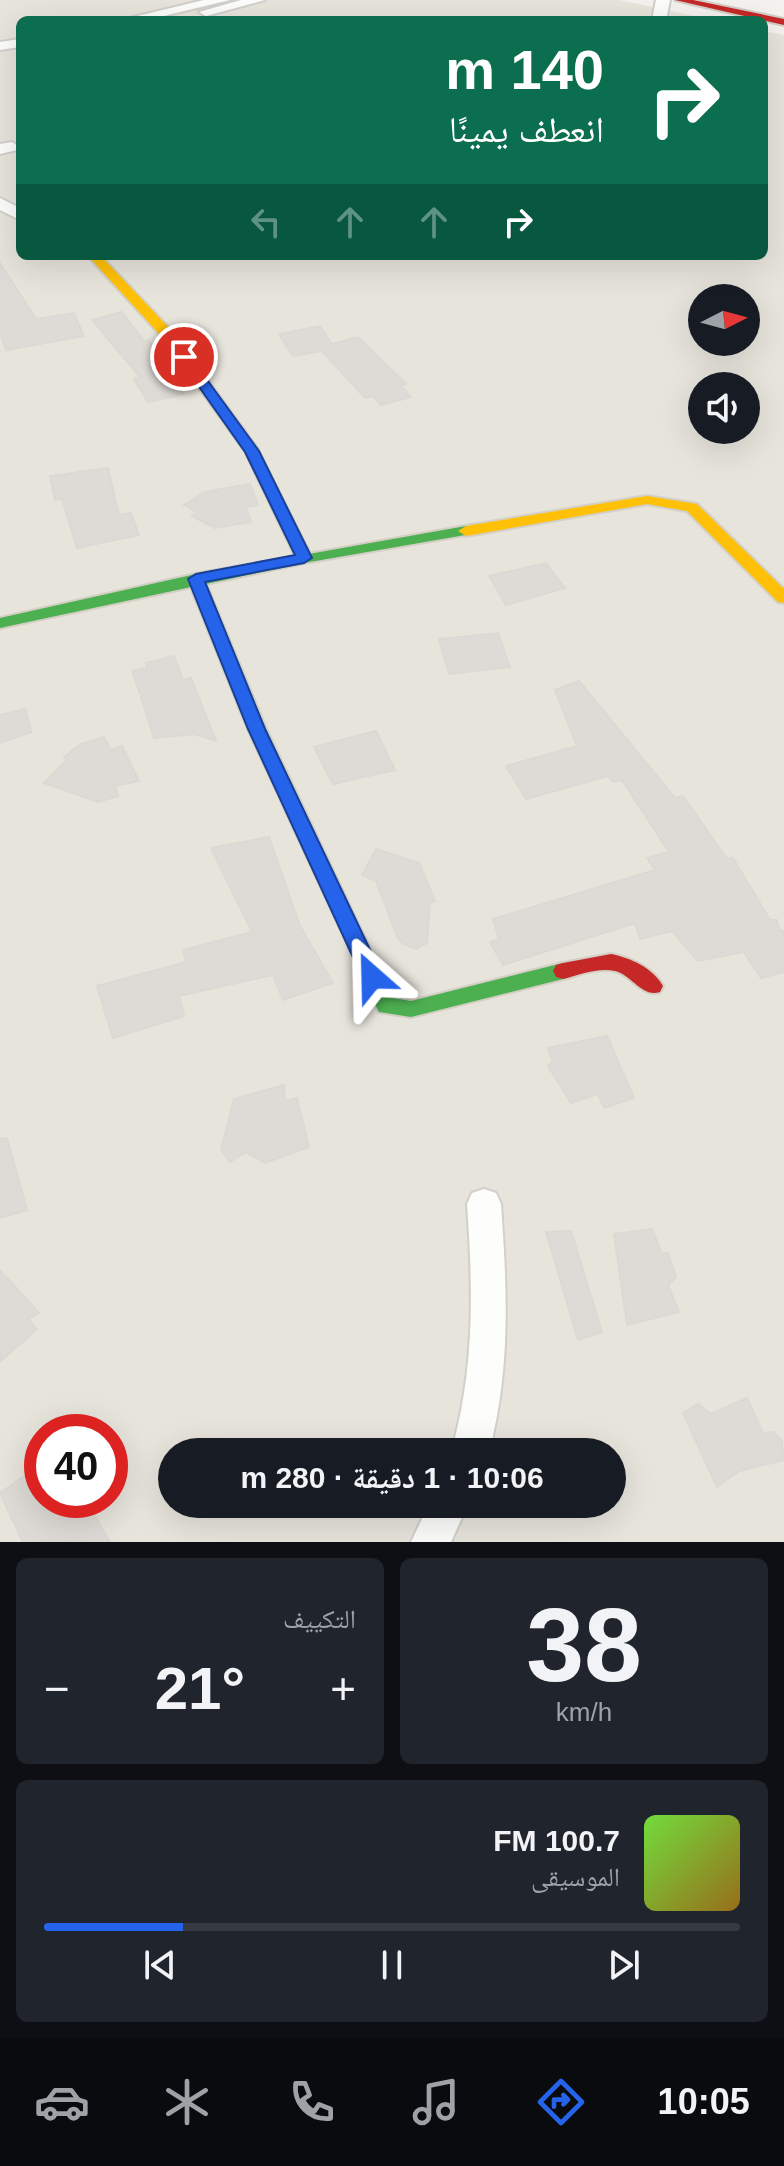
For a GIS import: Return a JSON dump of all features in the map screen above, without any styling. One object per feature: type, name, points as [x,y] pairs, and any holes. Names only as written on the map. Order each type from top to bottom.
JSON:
[{"type":"street","points":[[147,16],[223,0]]},
{"type":"street","points":[[189,16],[258,0]]},
{"type":"street","points":[[680,0],[756,16]]},
{"type":"street","points":[[98,260],[167,334],[252,451],[304,558]]},
{"type":"street","points":[[0,623],[304,558],[647,500],[692,507],[784,598]]},
{"type":"street","points":[[196,579],[257,729],[386,1006],[411,1009],[609,959],[633,967],[653,986]]},
{"type":"street","points":[[474,1438],[483,1410],[492,1310],[484,1204]]},
{"type":"street","points":[[430,1542],[442,1518]]},
{"type":"shaded area","points":[[0,0],[619,0],[694,16],[16,16],[16,260],[768,260],[768,32],[784,35],[784,1542],[0,1542]]},
{"type":"building","points":[[0,263],[36,319],[74,313],[84,336],[6,350],[0,332]]},
{"type":"building","points":[[122,312],[144,341],[148,340],[167,361],[163,362],[184,394],[148,402],[134,379],[141,378],[92,320]]},
{"type":"building","points":[[320,326],[332,344],[358,337],[406,384],[401,386],[411,397],[381,405],[373,396],[365,398],[322,351],[293,356],[279,334]]},
{"type":"building","points":[[108,468],[119,515],[131,513],[139,535],[77,548],[62,499],[55,500],[50,476]]},
{"type":"building","points":[[250,484],[258,505],[246,507],[251,522],[215,528],[192,516],[197,512],[184,505],[205,492]]},
{"type":"building","points":[[546,563],[565,588],[506,605],[489,576]]},
{"type":"building","points":[[498,633],[510,667],[449,674],[439,639]]},
{"type":"building","points":[[174,656],[183,680],[191,678],[216,741],[194,734],[154,738],[141,697],[146,692],[140,694],[132,671],[147,668],[146,663]]},
{"type":"building","points":[[579,681],[675,798],[683,796],[727,859],[733,858],[770,920],[777,920],[779,929],[784,931],[784,972],[761,978],[744,952],[698,961],[672,931],[640,939],[635,923],[503,965],[490,942],[499,939],[493,919],[655,870],[647,858],[669,852],[622,780],[613,782],[608,776],[526,799],[506,766],[577,746],[555,690]]},
{"type":"building","points":[[26,709],[31,732],[0,743],[0,715]]},
{"type":"building","points":[[376,731],[395,770],[333,784],[314,747]]},
{"type":"building","points":[[104,737],[111,750],[122,746],[139,781],[115,786],[118,796],[98,802],[44,783],[67,760],[64,757],[81,744]]},
{"type":"building","points":[[269,837],[300,926],[333,983],[283,1000],[273,975],[179,996],[184,1016],[113,1038],[97,986],[186,962],[183,950],[252,932],[211,848]]},
{"type":"building","points":[[376,849],[419,863],[435,901],[430,903],[427,943],[416,949],[403,944],[397,936],[376,881],[362,875]]},
{"type":"building","points":[[607,1036],[634,1098],[604,1108],[598,1094],[571,1103],[548,1066],[553,1061],[548,1048]]},
{"type":"building","points":[[284,1085],[285,1101],[297,1098],[309,1147],[265,1163],[246,1152],[230,1162],[221,1150],[234,1099]]},
{"type":"building","points":[[7,1138],[27,1210],[0,1218],[0,1139]]},
{"type":"building","points":[[652,1229],[662,1254],[668,1253],[676,1277],[668,1285],[679,1312],[627,1325],[614,1234]]},
{"type":"building","points":[[571,1231],[602,1332],[578,1340],[546,1232]]},
{"type":"building","points":[[0,1270],[39,1313],[28,1319],[37,1329],[0,1362]]},
{"type":"building","points":[[747,1398],[763,1433],[774,1432],[782,1441],[784,1460],[739,1471],[717,1487],[683,1413],[698,1404],[711,1414]]},
{"type":"building","points":[[24,1476],[24,1518],[96,1518],[110,1542],[23,1542],[0,1493]]},
{"type":"traffic: fast","points":[[0,623],[304,558],[466,531]]},
{"type":"traffic: fast","points":[[196,579],[257,729],[386,1006],[411,1009],[563,971]]},
{"type":"traffic: slow","points":[[98,260],[167,334],[252,451],[304,558]]},
{"type":"traffic: slow","points":[[466,531],[647,500],[692,507],[784,598]]},
{"type":"traffic: jam","points":[[680,0],[756,16]]},
{"type":"traffic: jam","points":[[768,19],[784,22]]},
{"type":"traffic: jam","points":[[563,971],[611,962],[630,968],[653,986]]},
{"type":"route","points":[[184,357],[252,451],[275,504],[304,558],[196,579],[257,729],[372,977]]}]
